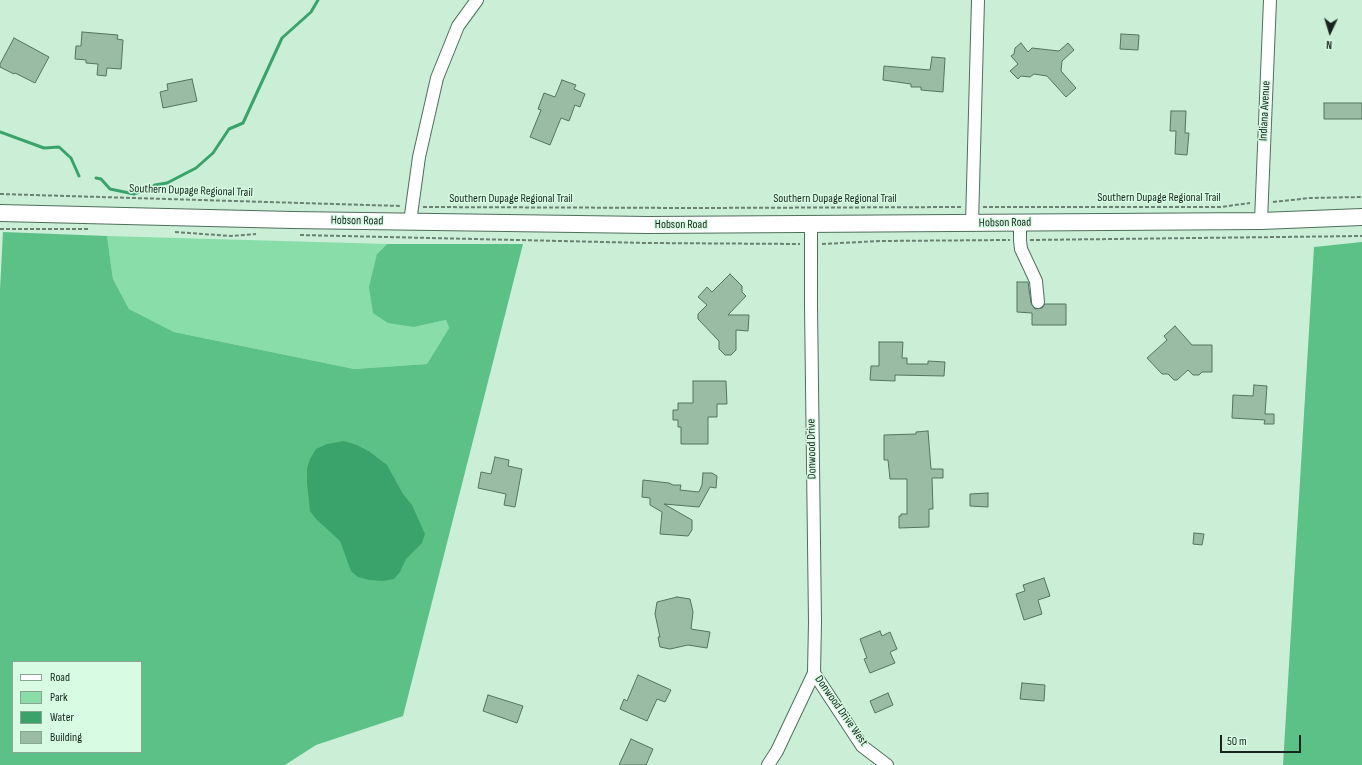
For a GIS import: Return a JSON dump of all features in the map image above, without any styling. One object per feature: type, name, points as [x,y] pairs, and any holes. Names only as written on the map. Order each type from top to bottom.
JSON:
[{"type":"main road","name":"Hobson Road","points":[[0,213],[410,222],[648,225],[1261,222],[1362,218]]},
{"type":"street","points":[[410,222],[418,157],[437,78],[458,26],[477,0]]},
{"type":"street","points":[[972,224],[978,0]]},
{"type":"street","name":"Indiana Avenue","points":[[1261,222],[1270,0]]},
{"type":"street","points":[[1020,223],[1020,240],[1024,258],[1036,281],[1038,302]]},
{"type":"street","name":"Donwood Drive","points":[[811,224],[815,622],[814,673]]},
{"type":"street","points":[[768,765],[777,751],[814,673]]},
{"type":"street","name":"Donwood Drive West","points":[[814,673],[862,746],[887,765]]},
{"type":"path","name":"Southern Dupage Regional Trail","points":[[0,194],[405,206]]},
{"type":"path","points":[[1277,202],[1310,198],[1362,197]]},
{"type":"path","name":"Southern Dupage Regional Trail","points":[[418,207],[1221,207],[1252,202]]},
{"type":"path","points":[[0,229],[94,229]]},
{"type":"path","points":[[168,231],[231,236],[256,234]]},
{"type":"path","points":[[296,234],[647,243],[797,244]]},
{"type":"path","points":[[820,244],[880,241],[1362,236]]},
{"type":"green space","points":[[107,236],[387,244],[377,254],[414,327],[446,320],[449,328],[427,364],[354,369],[174,332],[129,309],[113,279]]},
{"type":"shaded area","points":[[3,232],[107,236],[113,279],[129,309],[174,332],[354,369],[427,364],[449,328],[446,320],[414,327],[388,323],[373,313],[369,287],[377,254],[387,244],[523,244],[403,716],[316,745],[285,765],[0,765],[0,290]]},
{"type":"shaded area","points":[[1362,242],[1362,765],[1283,765],[1314,247]]},
{"type":"water","points":[[344,441],[357,445],[370,452],[387,465],[403,494],[412,505],[425,534],[422,543],[406,559],[400,572],[394,579],[383,581],[369,580],[358,577],[351,571],[340,541],[316,519],[310,511],[307,468],[310,459],[316,449],[327,444]]},
{"type":"building","points":[[82,32],[118,35],[117,39],[123,40],[121,69],[107,68],[106,76],[97,75],[98,64],[86,63],[86,60],[75,59],[76,46],[81,46]]},
{"type":"building","points":[[1121,34],[1139,35],[1138,50],[1120,49]]},
{"type":"building","points":[[14,38],[49,57],[35,83],[0,67],[0,64]]},
{"type":"building","points":[[1021,43],[1028,52],[1032,48],[1059,51],[1068,43],[1074,50],[1062,61],[1061,71],[1076,88],[1066,97],[1047,76],[1034,74],[1030,77],[1021,76],[1018,79],[1010,71],[1018,64],[1011,56],[1014,54],[1015,48]]},
{"type":"building","points":[[932,57],[945,58],[943,92],[921,90],[921,87],[911,87],[911,84],[883,80],[884,66],[930,70]]},
{"type":"building","points":[[192,79],[197,101],[163,108],[160,92],[168,90],[167,84]]},
{"type":"building","points":[[562,80],[576,85],[574,89],[585,94],[580,107],[575,105],[569,121],[561,118],[550,145],[530,137],[541,110],[538,109],[544,93],[555,97]]},
{"type":"building","points":[[1324,103],[1362,103],[1362,119],[1324,119]]},
{"type":"building","points":[[1171,111],[1186,111],[1185,133],[1189,133],[1187,155],[1175,154],[1176,131],[1170,131]]},
{"type":"building","points":[[730,274],[742,286],[742,292],[746,296],[728,315],[749,315],[748,331],[736,330],[736,350],[731,355],[725,355],[719,349],[719,341],[698,319],[698,314],[707,305],[698,297],[707,287],[712,292]]},
{"type":"building","points":[[1017,282],[1028,282],[1031,303],[1035,309],[1042,308],[1045,304],[1066,304],[1066,325],[1032,325],[1032,313],[1017,312]]},
{"type":"building","points":[[1175,326],[1192,345],[1212,345],[1212,372],[1202,372],[1199,375],[1193,375],[1188,370],[1177,380],[1174,380],[1168,374],[1162,374],[1147,358],[1167,340],[1164,336]]},
{"type":"building","points":[[879,342],[903,342],[902,358],[907,358],[907,364],[928,364],[928,361],[945,362],[944,376],[895,375],[895,381],[870,380],[871,366],[879,366]]},
{"type":"building","points":[[693,381],[726,381],[727,404],[717,404],[717,417],[708,417],[708,444],[681,444],[681,427],[678,427],[678,420],[673,420],[673,410],[678,410],[678,403],[693,403]]},
{"type":"building","points":[[1254,385],[1267,386],[1265,414],[1274,414],[1274,424],[1264,424],[1265,420],[1232,418],[1233,395],[1253,396]]},
{"type":"building","points":[[928,431],[931,469],[943,469],[943,478],[932,478],[933,509],[929,509],[929,527],[899,528],[899,516],[901,516],[901,514],[907,514],[907,479],[890,479],[888,460],[884,460],[884,435],[916,434],[916,432]]},
{"type":"building","points":[[495,457],[509,460],[508,466],[522,469],[515,507],[504,505],[506,494],[478,488],[481,472],[491,474]]},
{"type":"building","points":[[703,473],[712,473],[717,476],[716,488],[710,487],[699,507],[664,504],[692,520],[692,530],[688,536],[660,534],[662,512],[650,505],[650,498],[642,497],[643,480],[681,485],[680,490],[699,492],[702,485]]},
{"type":"building","points":[[988,493],[988,507],[970,506],[970,494]]},
{"type":"building","points":[[1194,533],[1204,534],[1202,545],[1193,544]]},
{"type":"building","points":[[1044,578],[1050,596],[1038,600],[1042,614],[1024,620],[1016,594],[1025,591],[1023,585]]},
{"type":"building","points":[[677,597],[690,599],[693,612],[691,629],[710,632],[707,648],[688,645],[670,649],[660,647],[658,637],[660,637],[655,614],[657,602]]},
{"type":"building","points":[[880,631],[882,636],[890,632],[897,649],[890,652],[895,663],[870,673],[864,659],[867,658],[860,639]]},
{"type":"building","points":[[638,675],[671,690],[665,702],[657,699],[647,721],[620,709],[624,699],[627,701]]},
{"type":"building","points":[[1022,683],[1045,685],[1044,701],[1020,699]]},
{"type":"building","points":[[888,693],[893,705],[875,713],[870,701]]},
{"type":"building","points":[[488,695],[523,706],[517,723],[483,711]]},
{"type":"building","points":[[631,739],[653,749],[646,765],[619,765]]},
{"type":"waterway","points":[[150,189],[155,185],[167,183],[196,168],[213,153],[229,129],[243,123],[282,38],[311,12],[318,0]]},
{"type":"waterway","points":[[0,132],[44,148],[59,147],[71,158],[79,176]]},
{"type":"waterway","points":[[96,178],[101,179],[110,189],[134,194],[141,191]]}]
